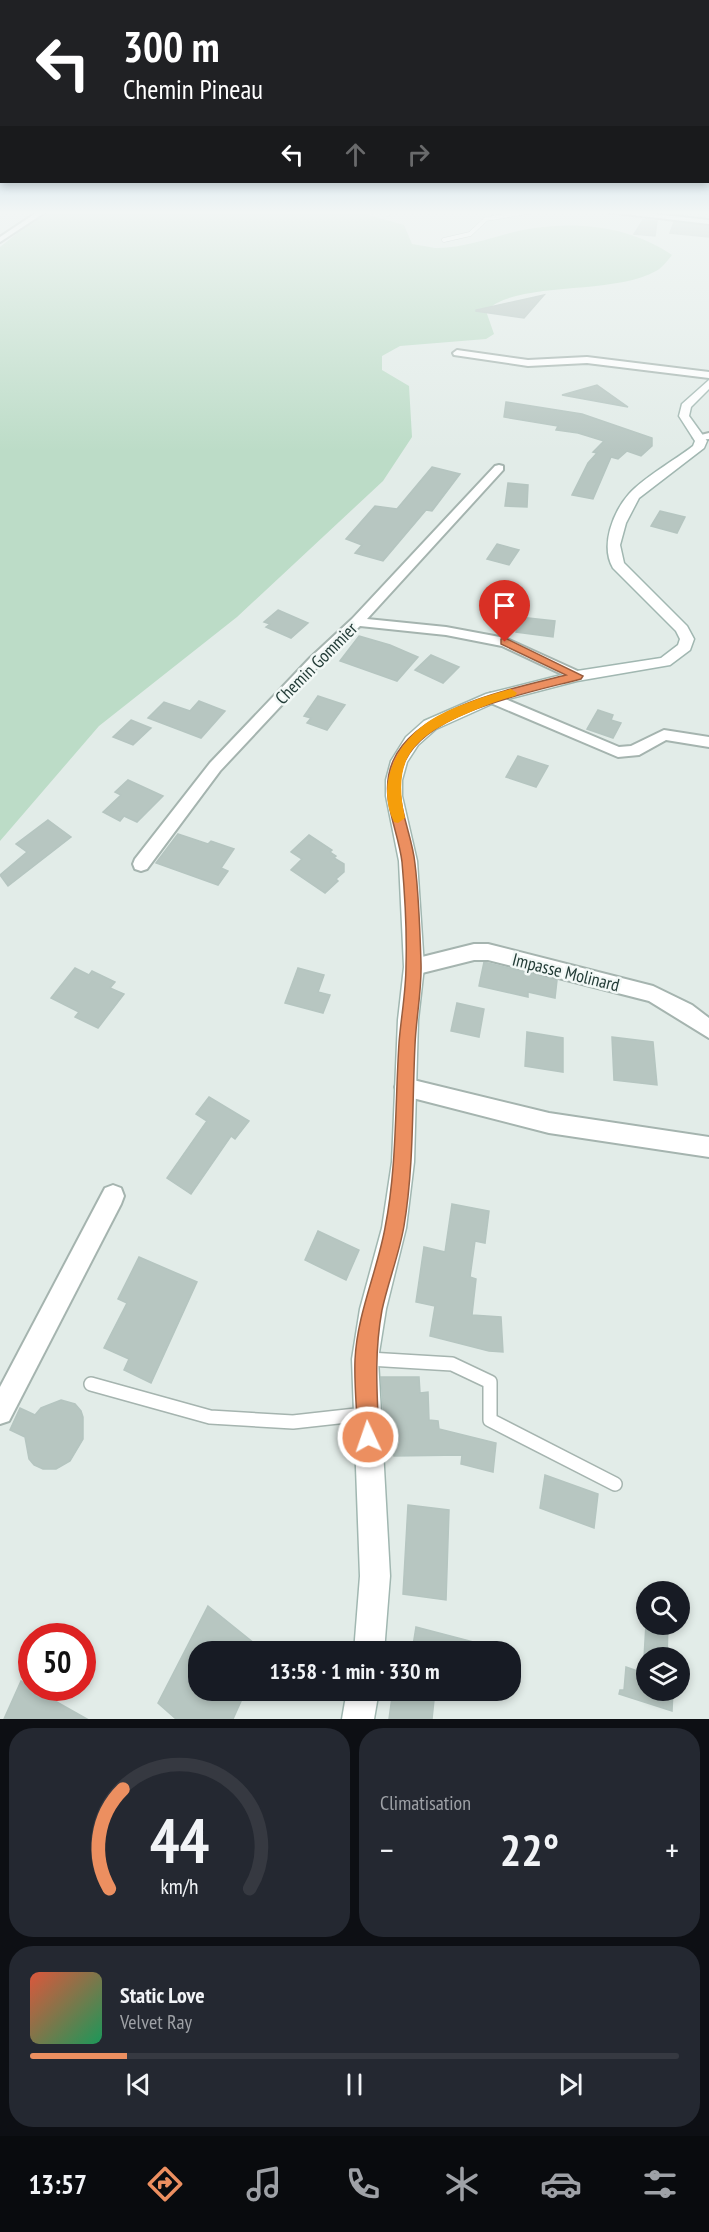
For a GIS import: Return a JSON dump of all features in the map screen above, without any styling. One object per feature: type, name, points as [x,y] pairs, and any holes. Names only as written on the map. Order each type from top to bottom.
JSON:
[{"type":"main road","points":[[370,1641],[375,1576],[365,1359],[373,1309],[394,1228],[403,1162],[405,1087],[414,967],[408,861],[394,796],[394,780],[399,761],[412,741],[430,725],[491,698],[577,676],[665,662],[685,646],[687,639],[682,629],[618,565],[613,554],[613,543],[634,496],[698,448],[704,436],[684,416],[686,406],[709,383]]},
{"type":"main road","points":[[358,1719],[361,1701]]},
{"type":"street","points":[[457,353],[528,363],[586,360],[709,375]]},
{"type":"street","name":"Chemin Gommier","points":[[141,864],[215,767],[315,661],[357,622],[499,468]]},
{"type":"street","points":[[357,622],[446,631],[505,642],[577,676]]},
{"type":"street","points":[[491,698],[618,752],[634,751],[668,734],[709,742]]},
{"type":"street","name":"Impasse Molinard","points":[[414,967],[474,952],[488,952],[653,994],[686,1011],[709,1029]]},
{"type":"street","points":[[405,1087],[549,1123],[709,1147]]},
{"type":"street","points":[[0,1412],[113,1196]]},
{"type":"lane","points":[[365,1359],[452,1364],[490,1382],[490,1420],[615,1484]]},
{"type":"lane","points":[[91,1384],[210,1417],[293,1422],[367,1413]]},
{"type":"green space","points":[[0,291],[540,291],[500,301],[486,311],[494,334],[486,339],[400,346],[382,356],[382,370],[409,386],[412,437],[383,481],[237,617],[99,726],[0,841]]},
{"type":"building","points":[[544,295],[524,318],[476,311],[476,310]]},
{"type":"building","points":[[597,385],[628,407],[562,395]]},
{"type":"building","points":[[506,402],[582,414],[652,438],[652,446],[641,456],[627,451],[618,459],[611,457],[593,499],[572,495],[588,463],[597,453],[593,452],[604,441],[578,433],[556,430],[558,426],[504,417]]},
{"type":"building","points":[[432,467],[460,474],[432,511],[426,510],[383,561],[355,553],[362,545],[346,539],[375,506],[397,509]]},
{"type":"building","points":[[508,483],[528,485],[527,507],[505,506]]},
{"type":"building","points":[[660,511],[685,517],[677,533],[651,526]]},
{"type":"building","points":[[497,544],[519,550],[509,565],[487,559]]},
{"type":"building","points":[[278,610],[308,623],[291,638],[266,627],[270,624],[264,622]]},
{"type":"building","points":[[519,617],[555,621],[553,637],[516,632]]},
{"type":"building","points":[[359,636],[390,645],[418,657],[397,681],[340,661]]},
{"type":"building","points":[[431,655],[459,667],[443,683],[415,670]]},
{"type":"building","points":[[318,696],[345,705],[327,730],[307,723],[311,718],[304,716]]},
{"type":"building","points":[[199,701],[225,711],[201,738],[148,718],[164,702],[190,711]]},
{"type":"building","points":[[598,710],[613,715],[611,720],[621,723],[613,738],[587,729]]},
{"type":"building","points":[[131,720],[151,728],[133,745],[113,737]]},
{"type":"building","points":[[518,756],[548,766],[536,787],[506,777]]},
{"type":"building","points":[[128,780],[163,796],[137,822],[124,816],[120,821],[103,812],[121,795],[115,792]]},
{"type":"building","points":[[48,820],[71,837],[8,886],[0,875],[27,852],[16,844]]},
{"type":"building","points":[[178,834],[208,844],[211,841],[234,849],[221,868],[228,871],[218,885],[156,863]]},
{"type":"building","points":[[309,835],[332,850],[330,852],[336,856],[334,858],[344,864],[344,872],[325,893],[291,870],[302,859],[291,852]]},
{"type":"building","points":[[484,962],[557,980],[555,998],[528,992],[528,997],[479,986]]},
{"type":"building","points":[[75,968],[89,975],[92,971],[115,982],[110,988],[124,994],[98,1028],[75,1017],[79,1012],[51,998]]},
{"type":"building","points":[[298,968],[324,975],[318,992],[330,995],[323,1013],[285,1003]]},
{"type":"building","points":[[457,1003],[484,1009],[479,1037],[451,1031]]},
{"type":"building","points":[[527,1032],[563,1038],[563,1072],[525,1066]]},
{"type":"building","points":[[612,1037],[653,1042],[657,1085],[614,1080]]},
{"type":"building","points":[[209,1097],[249,1121],[235,1139],[231,1136],[191,1194],[167,1178],[207,1121],[196,1114]]},
{"type":"building","points":[[452,1204],[489,1211],[485,1243],[475,1241],[470,1277],[476,1279],[472,1315],[501,1317],[503,1352],[489,1351],[430,1336],[435,1306],[416,1302],[424,1247],[445,1252]]},
{"type":"building","points":[[318,1231],[359,1250],[346,1280],[305,1260]]},
{"type":"building","points":[[139,1257],[197,1282],[151,1383],[124,1370],[129,1359],[104,1348],[127,1303],[118,1299]]},
{"type":"building","points":[[381,1377],[419,1377],[420,1393],[428,1392],[429,1420],[438,1421],[439,1429],[496,1443],[493,1472],[461,1464],[462,1455],[394,1456],[392,1421],[384,1421]]},
{"type":"building","points":[[61,1400],[75,1404],[81,1411],[83,1439],[70,1461],[56,1469],[43,1469],[34,1465],[29,1459],[25,1437],[10,1430],[20,1408],[35,1415],[41,1408]]},
{"type":"building","points":[[545,1475],[598,1494],[594,1528],[540,1508]]},
{"type":"building","points":[[408,1505],[449,1510],[446,1600],[403,1594]]},
{"type":"building","points":[[208,1606],[251,1641],[190,1641]]},
{"type":"building","points":[[416,1627],[470,1641],[414,1641]]},
{"type":"building","points":[[645,1635],[668,1635],[667,1647],[645,1647]]},
{"type":"building","points":[[188,1645],[188,1701],[241,1701],[233,1719],[176,1719],[158,1703]]},
{"type":"building","points":[[626,1667],[636,1670],[636,1699],[619,1694],[620,1690],[624,1690]]},
{"type":"building","points":[[18,1688],[18,1701],[55,1701],[87,1719],[4,1719]]},
{"type":"building","points":[[391,1701],[434,1701],[432,1719],[389,1719]]},
{"type":"building","points":[[641,1701],[672,1701],[672,1711]]},
{"type":"slow traffic","points":[[398,818],[394,780],[399,761],[412,741],[430,725],[491,698],[511,693]]},
{"type":"route","points":[[368,1437],[365,1359],[373,1309],[394,1228],[403,1162],[408,1020],[414,967],[408,861],[394,796],[394,780],[399,761],[412,741],[430,725],[491,698],[577,676],[505,642]]}]
